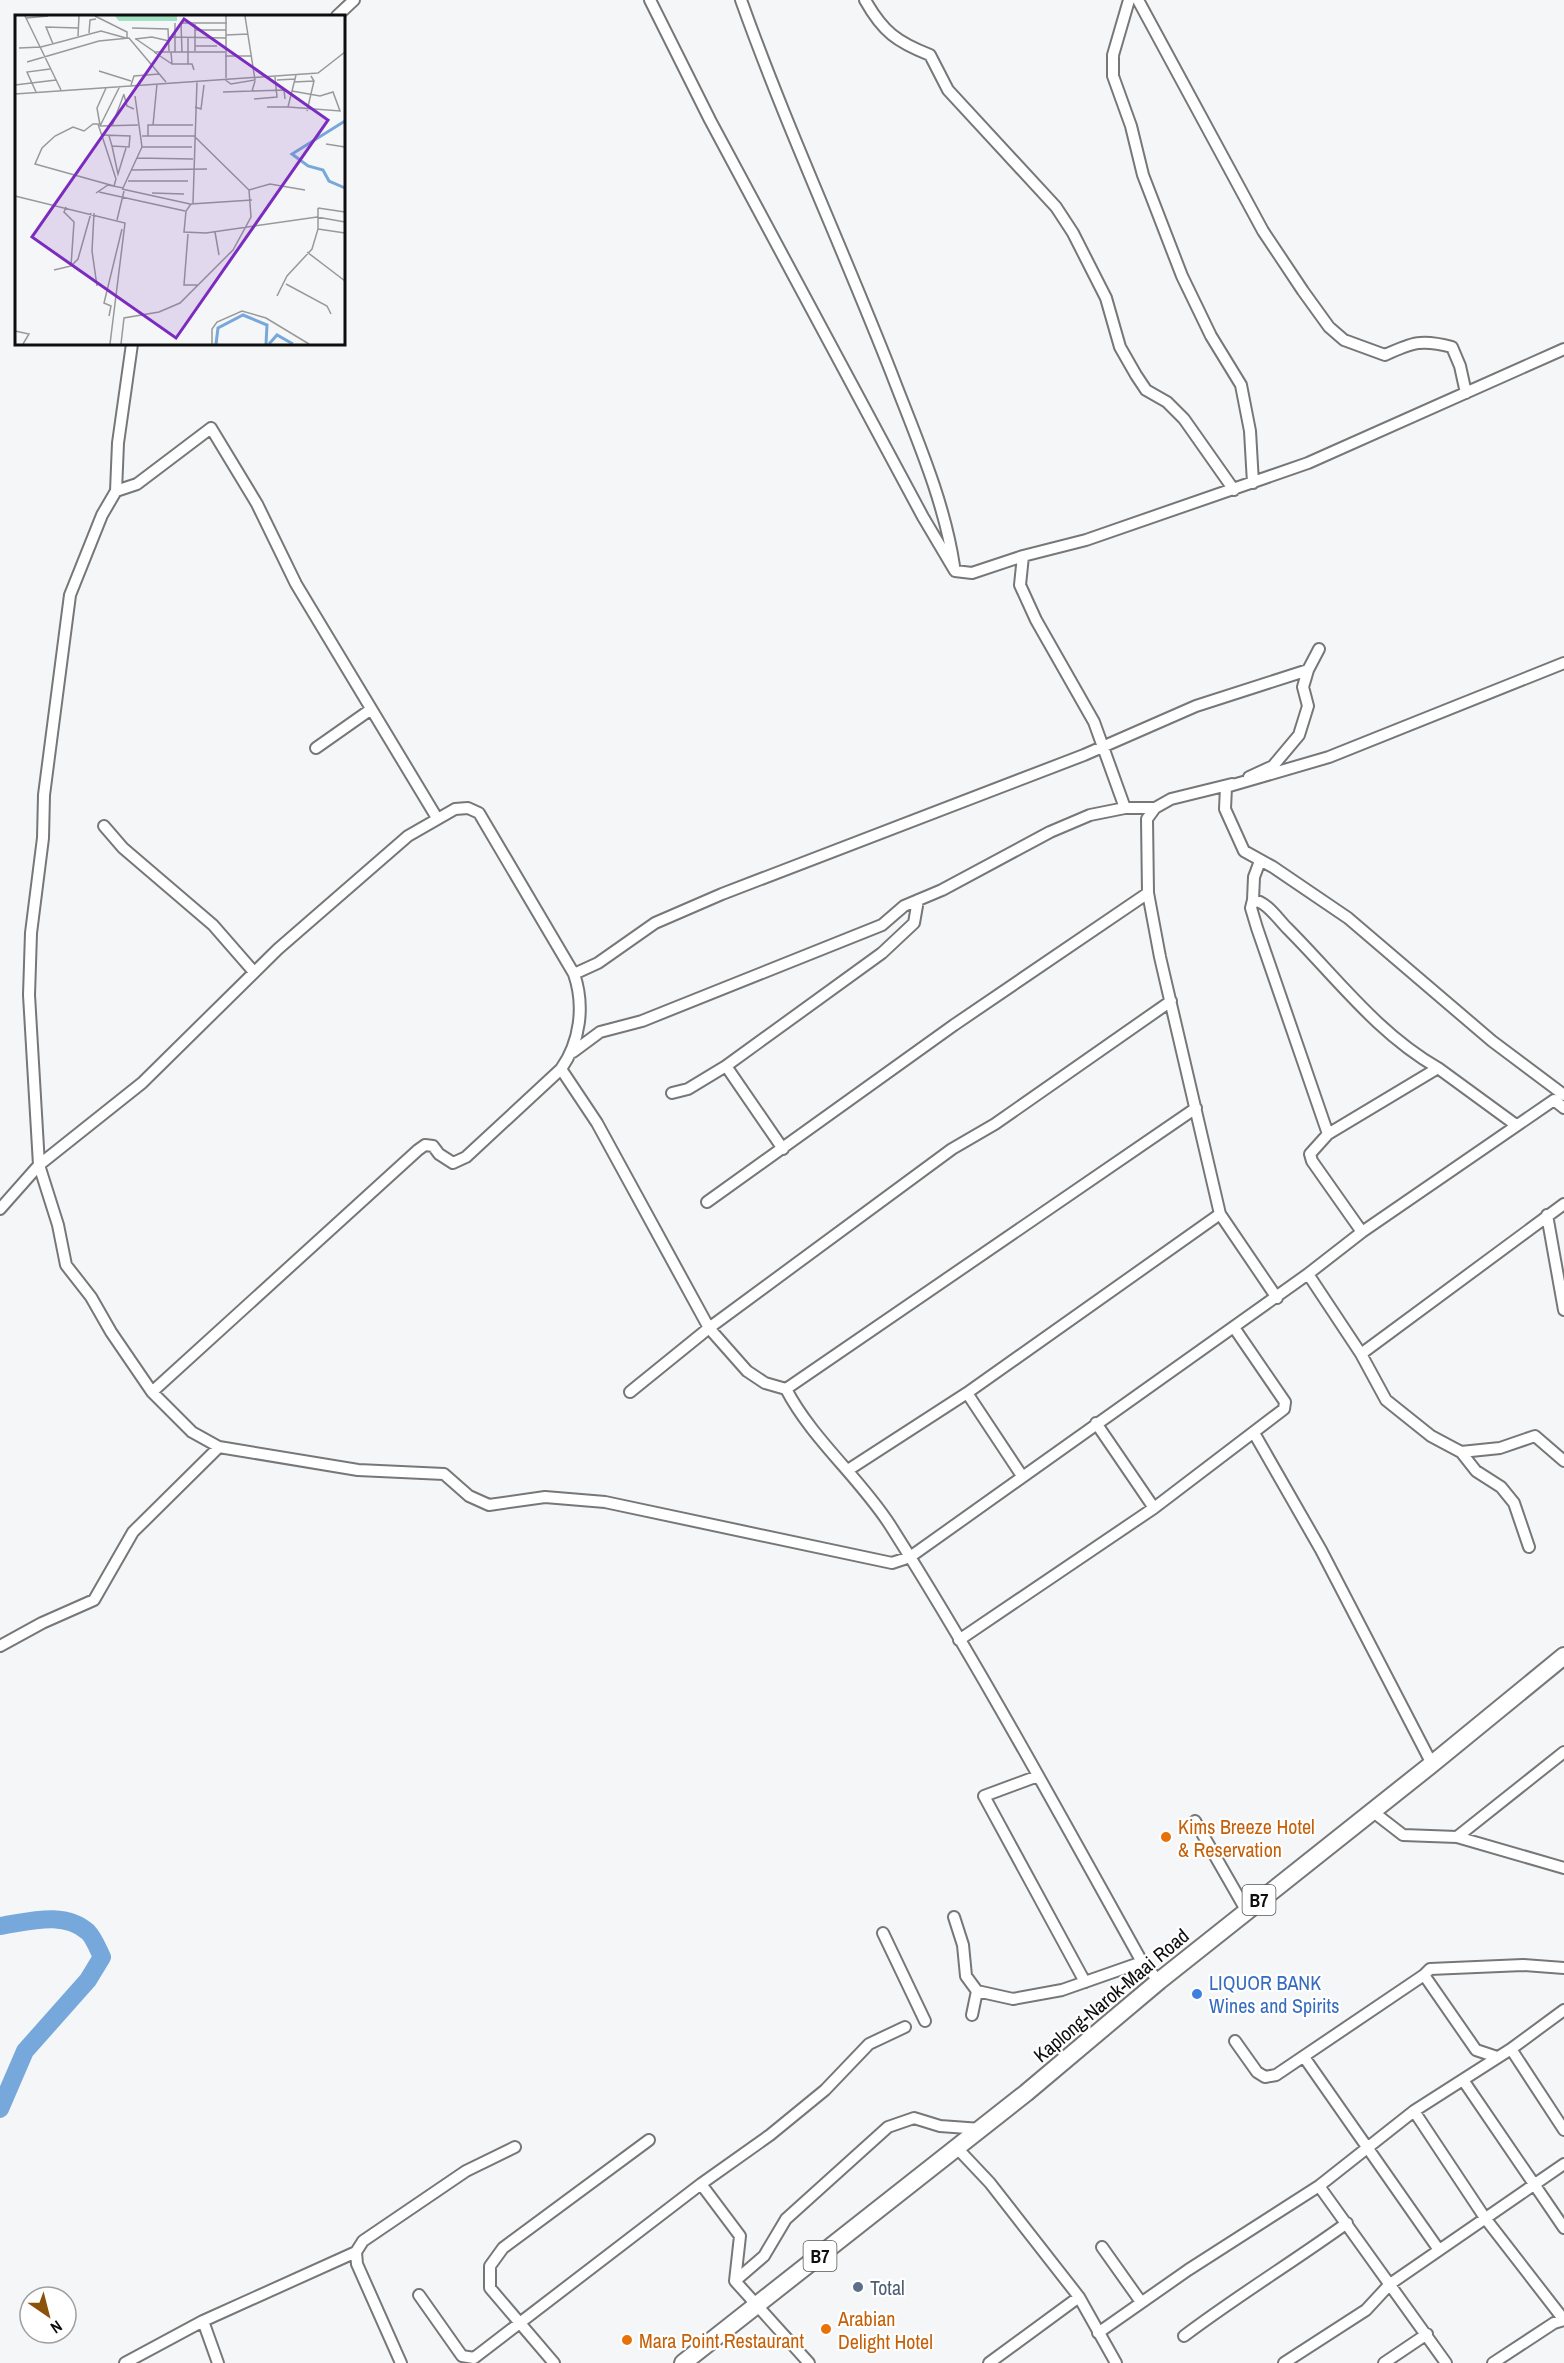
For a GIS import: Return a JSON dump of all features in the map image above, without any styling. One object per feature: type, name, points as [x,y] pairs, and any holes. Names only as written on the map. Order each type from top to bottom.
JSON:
[{"type":"highway","name":"Kaplong-Narok-Maai Road","points":[[683,2363],[981,2129],[1246,1910],[1432,1764],[1564,1656]]},
{"type":"street","points":[[338,15],[354,0]]},
{"type":"street","points":[[650,0],[710,120],[922,517],[955,571]]},
{"type":"street","points":[[741,0],[776,98],[868,313],[923,455],[945,521],[955,571]]},
{"type":"street","points":[[865,0],[878,22],[901,44],[930,55],[948,90],[1056,207],[1073,233],[1106,298],[1120,347],[1136,375],[1146,390],[1167,402],[1184,419],[1234,490]]},
{"type":"street","points":[[1129,0],[1113,55],[1113,76],[1131,126],[1143,175],[1182,276],[1211,336],[1241,385],[1250,431],[1253,483]]},
{"type":"street","points":[[1138,0],[1263,231],[1329,327],[1344,340],[1385,355],[1414,341],[1433,342],[1452,347],[1460,366],[1466,393]]},
{"type":"street","points":[[132,345],[118,443],[116,491],[102,515],[70,596],[44,795],[43,838],[31,933],[29,995],[39,1166],[58,1225],[66,1265],[91,1297],[111,1332],[152,1392],[192,1432],[219,1447],[358,1470],[444,1474],[469,1496],[489,1505],[545,1497],[606,1502],[892,1563],[910,1557],[1095,1423],[1234,1329],[1362,1232],[1516,1125],[1554,1100],[1564,1108]]},
{"type":"street","points":[[955,571],[972,573],[1129,526],[1234,490],[1308,463],[1564,349]]},
{"type":"street","points":[[116,491],[137,484],[211,428],[257,504],[296,584],[437,818]]},
{"type":"street","points":[[1023,556],[1020,585],[1036,620],[1094,722],[1125,808]]},
{"type":"street","points":[[1226,787],[1273,766],[1299,735],[1308,706],[1303,687],[1308,670],[1319,649]]},
{"type":"street","points":[[1277,1298],[1220,1214],[1148,893],[1147,819],[1155,808],[1171,799],[1257,780],[1329,757],[1564,663]]},
{"type":"street","points":[[574,974],[598,963],[655,923],[1103,747],[1196,706],[1308,670]]},
{"type":"street","points":[[316,748],[370,710]]},
{"type":"street","points":[[1226,787],[1225,809],[1244,851],[1348,918],[1492,1041],[1564,1095]]},
{"type":"street","points":[[0,1209],[39,1166],[142,1083],[315,915],[408,836],[437,818],[462,807],[479,813],[574,974],[581,998],[577,1039],[572,1053],[561,1069],[466,1157],[453,1162],[433,1146],[425,1145],[418,1150],[152,1392]]},
{"type":"street","points":[[572,1053],[600,1032],[642,1021],[882,925],[904,906],[1050,831],[1090,815],[1125,808],[1155,808]]},
{"type":"street","points":[[104,826],[123,848],[213,925],[254,972]]},
{"type":"street","points":[[1260,861],[1254,877],[1251,908],[1328,1134]]},
{"type":"street","points":[[706,1202],[954,1025],[1148,893]]},
{"type":"street","points":[[672,1093],[688,1089],[726,1066],[882,953],[914,923],[918,900]]},
{"type":"street","points":[[1253,900],[1261,902],[1363,1010],[1404,1046],[1516,1125]]},
{"type":"street","points":[[630,1392],[709,1328],[952,1149],[1004,1118],[1076,1065],[1171,1001]]},
{"type":"street","points":[[726,1066],[783,1149]]},
{"type":"street","points":[[1362,1232],[1312,1161],[1310,1154],[1328,1134],[1438,1068]]},
{"type":"street","points":[[561,1069],[597,1123],[709,1328],[747,1371],[765,1383],[786,1389],[795,1408],[876,1503],[1038,1776],[1142,1962],[1159,1981]]},
{"type":"street","points":[[786,1389],[1196,1108]]},
{"type":"street","points":[[1361,1354],[1564,1204]]},
{"type":"street","points":[[848,1470],[967,1393],[1220,1214]]},
{"type":"street","points":[[1547,1215],[1564,1310]]},
{"type":"street","points":[[1308,1274],[1361,1354],[1386,1400],[1431,1436],[1461,1452],[1476,1471],[1501,1487],[1514,1503],[1530,1547]]},
{"type":"street","points":[[959,1640],[1154,1508],[1254,1433],[1286,1405],[1234,1329]]},
{"type":"street","points":[[967,1393],[1022,1476]]},
{"type":"street","points":[[1095,1423],[1154,1508]]},
{"type":"street","points":[[1254,1433],[1321,1550],[1432,1764]]},
{"type":"street","points":[[1461,1452],[1500,1448],[1535,1436],[1564,1461]]},
{"type":"street","points":[[0,1646],[42,1623],[94,1600],[133,1532],[219,1447]]},
{"type":"street","points":[[1457,1837],[1564,1752]]},
{"type":"street","points":[[1038,1776],[984,1796],[1085,1982]]},
{"type":"street","points":[[1372,1811],[1403,1835],[1457,1837],[1564,1868]]},
{"type":"street","points":[[1195,1821],[1246,1910]]},
{"type":"street","points":[[954,1917],[963,1945],[966,1976],[977,1991],[1013,1999],[1062,1990],[1142,1962]]},
{"type":"street","points":[[883,1933],[926,2021]]},
{"type":"street","points":[[1235,2041],[1257,2072],[1265,2077],[1275,2074],[1304,2057],[1425,1975],[1430,1969],[1523,1965],[1564,1968]]},
{"type":"street","points":[[1425,1975],[1476,2050],[1497,2057]]},
{"type":"street","points":[[972,2015],[977,1991]]},
{"type":"street","points":[[1098,2332],[1319,2186],[1414,2111],[1511,2049],[1564,2010]]},
{"type":"street","points":[[419,2295],[462,2356],[474,2358],[701,2184],[770,2135],[825,2090],[869,2044],[904,2027]]},
{"type":"street","points":[[1511,2049],[1563,2128]]},
{"type":"street","points":[[1304,2057],[1365,2148],[1439,2250]]},
{"type":"street","points":[[1463,2080],[1564,2228]]},
{"type":"street","points":[[1414,2111],[1485,2218],[1564,2320],[1554,2323],[1492,2363]]},
{"type":"street","points":[[735,2282],[764,2256],[786,2219],[888,2127],[914,2118],[940,2126],[981,2129]]},
{"type":"street","points":[[554,2363],[518,2324],[490,2288],[490,2266],[503,2248],[649,2140]]},
{"type":"street","points":[[125,2363],[203,2321],[356,2252],[363,2241],[400,2218],[422,2200],[495,2155],[515,2147]]},
{"type":"street","points":[[957,2148],[990,2183],[1079,2296],[1116,2363]]},
{"type":"street","points":[[1284,2363],[1366,2310],[1390,2284],[1564,2164]]},
{"type":"street","points":[[701,2184],[740,2236],[735,2282]]},
{"type":"street","points":[[1319,2186],[1446,2363]]},
{"type":"street","points":[[1184,2336],[1235,2298],[1297,2259],[1347,2223]]},
{"type":"street","points":[[1102,2247],[1141,2302]]},
{"type":"street","points":[[356,2252],[357,2264],[401,2363]]},
{"type":"street","points":[[735,2282],[758,2304],[809,2363]]},
{"type":"street","points":[[989,2363],[1079,2296]]},
{"type":"street","points":[[203,2321],[218,2363]]},
{"type":"street","points":[[1384,2363],[1427,2334]]},
{"type":"waterway","points":[[0,1926],[46,1919],[68,1921],[88,1932],[102,1957],[88,1980],[25,2051],[0,2109]]},
{"type":"place","name":"Kims Breeze Hotel & Reservation","points":[[1166,1837]]},
{"type":"place","name":"LIQUOR BANK Wines and Spirits","points":[[1197,1994]]},
{"type":"place","name":"Total","points":[[858,2287]]},
{"type":"place","name":"Arabian Delight Hotel","points":[[826,2329]]},
{"type":"place","name":"Mara Point Restaurant","points":[[627,2340]]}]
